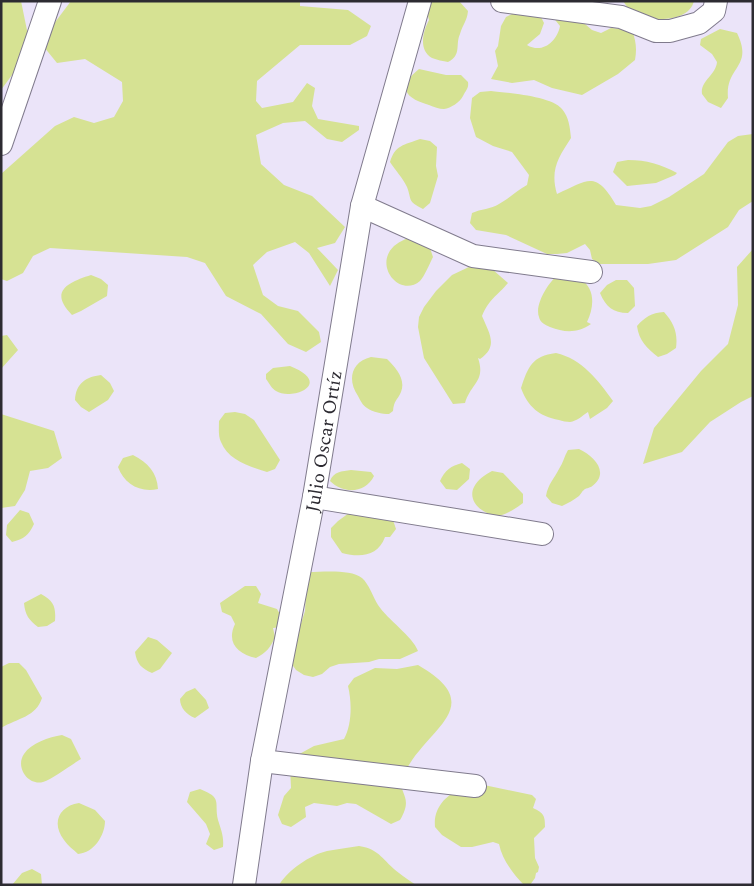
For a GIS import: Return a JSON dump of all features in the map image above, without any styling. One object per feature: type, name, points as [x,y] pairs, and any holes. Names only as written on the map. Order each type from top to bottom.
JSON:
[{"type":"street","points":[[1,144],[50,1]]},
{"type":"street","name":"Julio Oscar Ortíz","points":[[244,885],[262,761],[314,497],[362,206],[420,1]]},
{"type":"street","points":[[502,1],[621,17],[656,31],[670,31],[699,23],[714,11],[716,1]]},
{"type":"street","points":[[362,206],[473,256],[591,272]]},
{"type":"street","points":[[314,497],[542,534]]},
{"type":"street","points":[[262,761],[475,786]]},
{"type":"green space","points":[[1,1],[21,1],[29,40],[23,60],[1,90]]},
{"type":"green space","points":[[71,1],[300,1],[300,6],[348,10],[371,26],[367,36],[350,45],[300,45],[257,81],[256,101],[262,108],[293,102],[307,83],[315,88],[312,106],[318,119],[359,126],[359,130],[342,142],[327,139],[305,121],[283,123],[256,135],[261,164],[284,185],[312,196],[345,227],[335,243],[317,248],[338,270],[330,286],[309,253],[295,242],[267,252],[253,265],[263,295],[278,306],[298,311],[319,332],[321,342],[306,352],[288,344],[261,314],[226,296],[205,263],[187,257],[50,248],[33,256],[23,273],[7,281],[1,279],[1,174],[55,126],[74,117],[94,123],[114,117],[123,101],[122,82],[85,59],[57,63],[44,47],[44,37]]},
{"type":"green space","points":[[432,1],[459,1],[468,11],[459,38],[457,53],[448,62],[432,58],[428,55],[423,45],[425,29],[429,20],[428,8]]},
{"type":"green space","points":[[623,1],[694,1],[691,8],[677,17],[658,19],[634,13]]},
{"type":"green space","points":[[548,11],[583,14],[585,24],[592,30],[601,33],[611,28],[632,30],[636,45],[635,60],[618,74],[582,95],[552,88],[534,80],[512,83],[491,79],[498,66],[495,51],[498,46],[501,26],[506,17],[516,12],[541,17],[544,23],[540,34],[527,45],[538,48],[548,45],[556,37],[560,26]]},
{"type":"green space","points":[[720,29],[737,33],[742,53],[741,61],[728,87],[728,98],[721,108],[708,102],[702,94],[703,85],[714,71],[717,62],[712,54],[700,45],[701,39]]},
{"type":"green space","points":[[419,69],[446,75],[461,75],[468,82],[468,87],[460,100],[444,109],[420,102],[406,91],[408,81]]},
{"type":"green space","points":[[491,91],[539,98],[549,101],[564,112],[569,123],[571,138],[556,164],[554,178],[557,194],[584,182],[591,181],[597,182],[609,194],[616,205],[640,208],[651,206],[669,197],[704,174],[728,142],[738,136],[753,134],[753,201],[739,210],[728,227],[676,260],[648,264],[600,264],[592,259],[590,250],[585,244],[567,253],[547,254],[506,235],[476,230],[470,223],[472,213],[493,207],[506,200],[527,185],[529,175],[512,152],[493,146],[476,137],[470,118],[472,98],[480,92]]},
{"type":"green space","points":[[420,139],[430,141],[437,147],[436,166],[438,176],[430,203],[423,209],[412,202],[407,187],[390,162],[397,149]]},
{"type":"green space","points":[[628,160],[653,163],[677,173],[656,183],[627,186],[613,172],[617,162]]},
{"type":"green space","points":[[415,235],[430,248],[433,257],[420,281],[405,286],[397,283],[392,277],[386,262],[388,254],[394,246]]},
{"type":"green space","points":[[753,249],[753,396],[710,422],[682,452],[643,464],[654,428],[701,371],[728,344],[738,305],[737,267]]},
{"type":"green space","points":[[471,266],[492,269],[508,283],[490,302],[482,316],[491,339],[491,344],[486,354],[480,359],[478,358],[480,372],[477,382],[465,403],[453,404],[424,358],[418,327],[419,317],[436,291],[452,275]]},
{"type":"green space","points":[[560,273],[580,279],[589,288],[591,293],[592,305],[587,322],[591,324],[581,329],[561,330],[545,325],[540,319],[538,312],[541,299],[552,281]]},
{"type":"green space","points":[[91,275],[101,279],[108,285],[107,296],[72,315],[62,300],[64,289],[69,284]]},
{"type":"green space","points":[[616,280],[627,280],[634,288],[635,306],[628,313],[618,312],[611,308],[600,293],[607,285]]},
{"type":"green space","points":[[664,312],[674,328],[676,348],[658,357],[644,344],[637,326],[649,316]]},
{"type":"green space","points":[[7,335],[18,350],[1,369],[1,336]]},
{"type":"green space","points":[[556,353],[574,360],[589,371],[613,401],[607,408],[590,419],[588,412],[570,422],[546,416],[535,410],[521,388],[526,374],[536,360]]},
{"type":"green space","points":[[371,357],[387,359],[397,370],[401,378],[401,392],[393,411],[389,414],[375,412],[366,407],[353,384],[352,378],[355,367],[364,359]]},
{"type":"green space","points":[[290,366],[303,373],[309,379],[309,384],[306,389],[299,392],[283,394],[272,387],[266,379],[266,374],[273,368]]},
{"type":"green space","points":[[101,375],[110,383],[114,391],[108,400],[89,412],[75,400],[77,389],[86,379]]},
{"type":"green space","points":[[225,413],[245,414],[254,420],[280,460],[275,469],[267,472],[247,465],[234,458],[224,448],[219,437],[219,421]]},
{"type":"green space","points":[[1,414],[54,431],[62,458],[48,468],[30,471],[25,490],[15,506],[1,508]]},
{"type":"green space","points":[[579,449],[595,460],[598,465],[600,476],[597,482],[562,506],[552,503],[546,496],[550,485],[568,450]]},
{"type":"green space","points":[[133,455],[143,461],[154,473],[158,489],[145,490],[134,486],[124,478],[118,467],[123,458]]},
{"type":"green space","points":[[462,463],[470,469],[469,479],[457,490],[446,489],[440,481],[442,477],[449,469]]},
{"type":"green space","points":[[351,470],[371,472],[374,476],[365,486],[354,490],[341,488],[330,481],[336,474]]},
{"type":"green space","points":[[492,471],[503,473],[523,494],[523,503],[502,515],[484,512],[475,504],[473,499],[472,493],[476,484]]},
{"type":"green space","points":[[356,508],[393,520],[396,529],[390,537],[385,537],[378,548],[368,554],[342,553],[331,537],[331,528]]},
{"type":"green space","points":[[20,510],[29,513],[34,524],[26,536],[12,542],[6,535],[7,525]]},
{"type":"green space","points":[[309,572],[344,572],[362,578],[382,611],[411,640],[418,651],[400,659],[379,659],[369,662],[339,664],[313,677],[304,675],[296,670],[291,663],[292,651],[305,611]]},
{"type":"green space","points":[[245,586],[256,586],[261,594],[258,603],[277,609],[282,618],[282,627],[273,628],[275,637],[270,647],[256,658],[244,654],[235,647],[232,637],[235,624],[231,616],[222,612],[220,603]]},
{"type":"green space","points":[[41,594],[49,599],[53,605],[55,621],[47,626],[38,627],[28,617],[24,603]]},
{"type":"green space","points":[[148,637],[157,640],[172,653],[160,669],[152,673],[140,665],[135,652]]},
{"type":"green space","points":[[9,663],[19,663],[26,670],[42,698],[31,713],[1,728],[1,667]]},
{"type":"green space","points":[[418,665],[440,680],[450,694],[451,707],[445,720],[412,760],[403,777],[401,783],[406,805],[400,820],[391,824],[356,804],[347,803],[337,806],[314,803],[305,807],[306,817],[291,827],[282,824],[278,815],[284,796],[291,788],[290,766],[294,757],[314,746],[344,739],[349,727],[351,713],[348,686],[354,678],[375,668],[397,669]]},
{"type":"green space","points":[[195,688],[206,700],[209,708],[195,718],[184,711],[180,699],[186,692]]},
{"type":"green space","points":[[62,735],[71,739],[81,759],[43,782],[32,781],[22,770],[21,764],[24,754],[41,741]]},
{"type":"green space","points":[[484,785],[532,795],[536,799],[533,808],[543,815],[545,827],[534,838],[535,858],[539,867],[530,885],[524,885],[512,871],[505,861],[499,844],[493,842],[472,847],[461,847],[442,835],[435,827],[436,813],[447,797],[464,787]]},
{"type":"green space","points":[[200,789],[212,795],[216,801],[223,847],[214,850],[206,844],[210,834],[206,824],[187,802],[190,792]]},
{"type":"green space","points":[[79,803],[95,810],[105,821],[101,837],[94,847],[78,854],[60,834],[58,822],[59,816],[66,808]]},
{"type":"green space","points":[[359,846],[377,853],[399,873],[416,885],[279,885],[300,864],[320,853]]},
{"type":"green space","points":[[32,869],[41,874],[42,885],[12,885],[22,873]]}]
